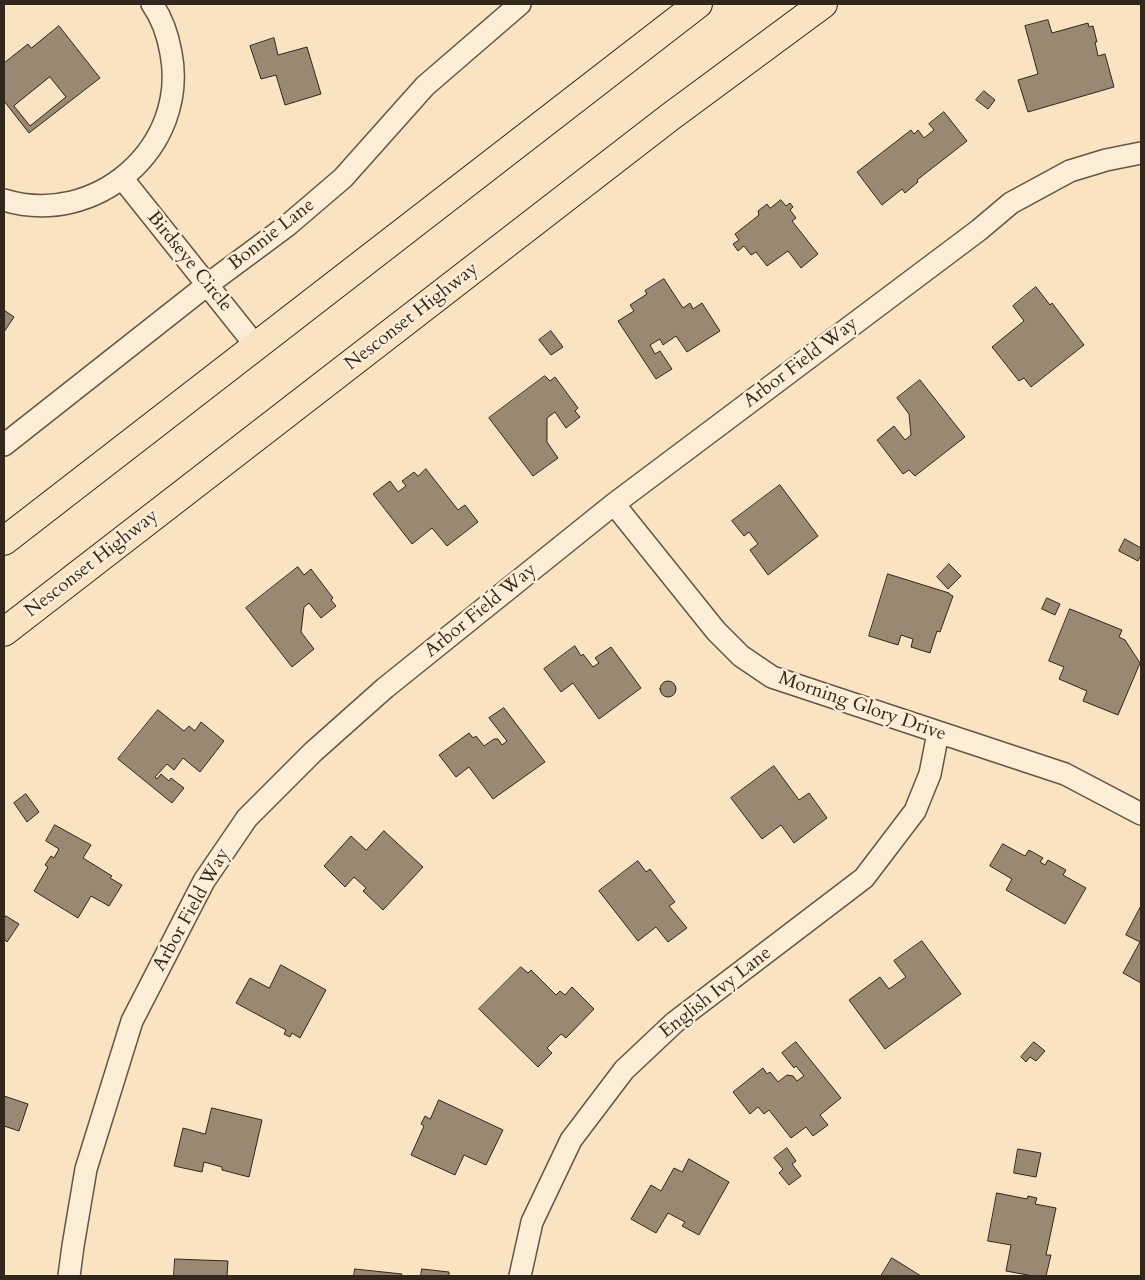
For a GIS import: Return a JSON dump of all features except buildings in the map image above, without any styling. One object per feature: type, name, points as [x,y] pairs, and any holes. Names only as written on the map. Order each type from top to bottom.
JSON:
[{"type":"highway","name":"Nesconset Highway","points":[[4,632],[670,117],[823,4]]},
{"type":"highway","points":[[4,541],[256,346],[687,7]]},
{"type":"street","points":[[4,200],[32,205],[52,205],[70,203],[89,197],[106,189],[122,178],[149,151],[162,126],[171,99],[173,70],[169,42],[163,24],[152,4]]},
{"type":"street","name":"Bonnie Lane","points":[[4,445],[207,285],[288,225],[343,178],[425,86],[520,4]]},
{"type":"street","name":"Arbor Field Way","points":[[70,1276],[86,1169],[132,1021],[204,881],[247,818],[313,752],[384,688],[614,504],[979,230],[1011,203],[1070,171],[1141,152]]},
{"type":"street","name":"Birdseye Circle","points":[[122,178],[256,346]]},
{"type":"street","name":"Morning Glory Drive","points":[[614,504],[716,631],[741,656],[772,677],[1065,774],[1141,814]]},
{"type":"street","name":"English Ivy Lane","points":[[520,1276],[532,1222],[571,1140],[624,1070],[675,1022],[864,878],[915,811],[930,774],[938,733]]}]
